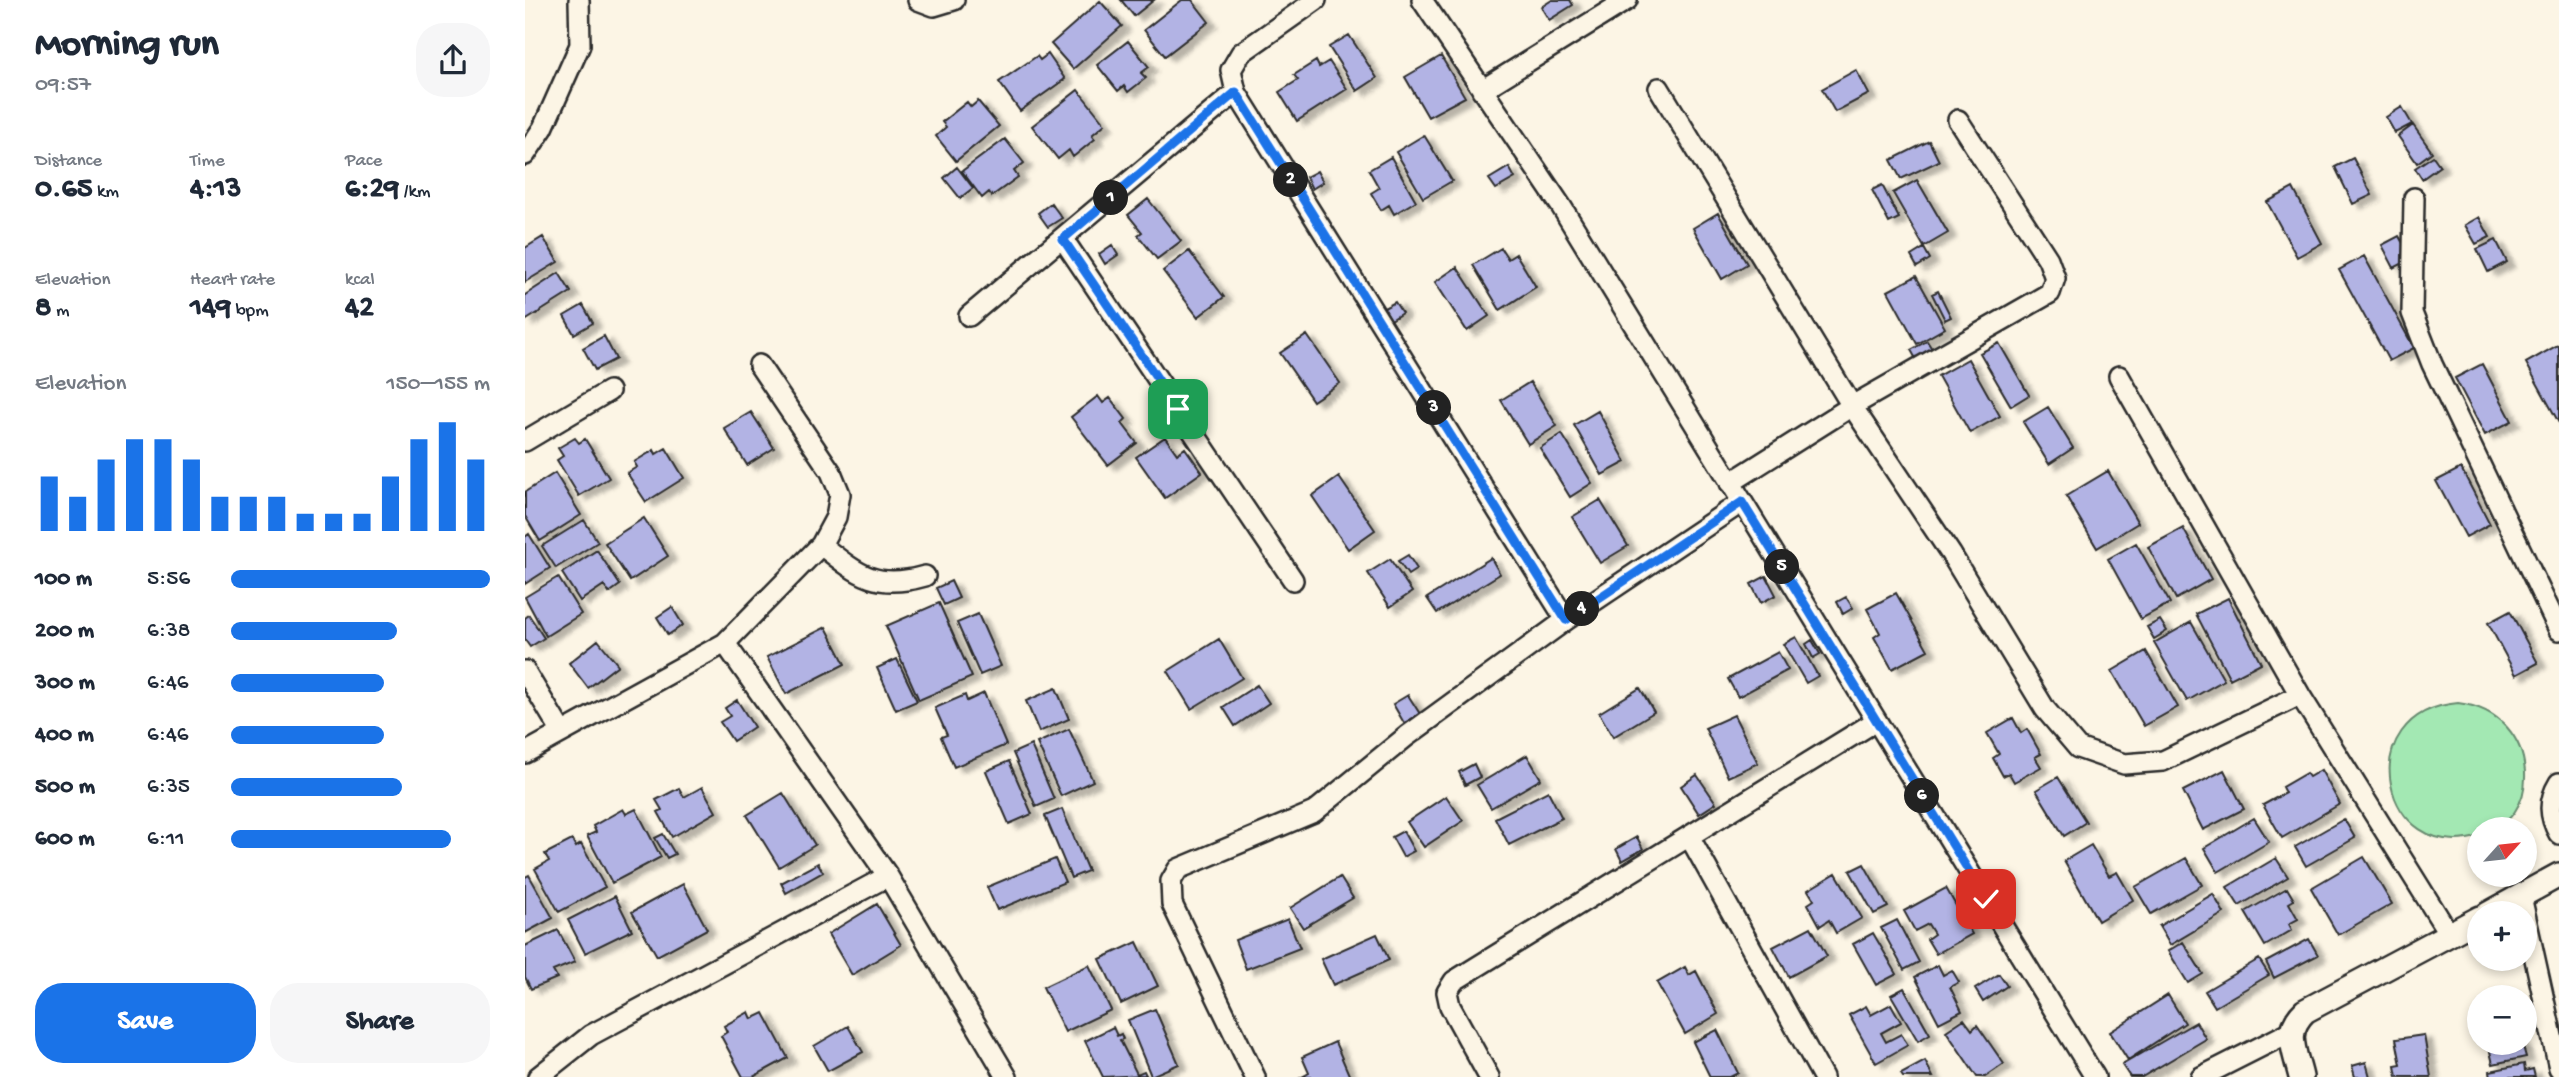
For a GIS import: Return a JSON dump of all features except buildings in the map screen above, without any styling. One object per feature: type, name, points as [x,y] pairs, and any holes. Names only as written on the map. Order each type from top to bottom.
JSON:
[{"type":"street","points":[[525,155],[543,128],[580,45],[579,0]]},
{"type":"street","points":[[918,0],[934,6],[954,0]]},
{"type":"street","points":[[1316,0],[1241,53],[1231,71],[1236,92],[1566,620]]},
{"type":"street","points":[[1422,0],[1561,206],[2095,1077]]},
{"type":"street","points":[[1482,90],[1627,0]]},
{"type":"street","points":[[1659,88],[1852,406],[1951,554],[2045,709],[2078,748],[2125,764],[2163,761],[2300,695]]},
{"type":"street","points":[[969,316],[1236,92]]},
{"type":"street","points":[[1730,482],[1852,406],[2050,293],[2055,278],[2049,259],[1958,120]]},
{"type":"street","points":[[2414,198],[2412,313],[2432,365],[2559,630]]},
{"type":"street","points":[[1063,239],[1293,580]]},
{"type":"street","points":[[525,753],[725,643],[821,545],[836,517],[841,494],[831,472],[759,365]]},
{"type":"street","points":[[2119,376],[2300,695],[2449,934]]},
{"type":"street","points":[[525,441],[609,391]]},
{"type":"street","points":[[1255,1077],[1171,904],[1171,881],[1178,869],[1314,812],[1408,736],[1566,620],[1742,502]]},
{"type":"street","points":[[821,545],[868,579],[901,583],[925,576]]},
{"type":"street","points":[[725,643],[888,876],[1007,1077]]},
{"type":"street","points":[[525,671],[561,731]]},
{"type":"street","points":[[1489,1077],[1450,1006],[1447,992],[1454,981],[1876,721]]},
{"type":"street","points":[[2559,783],[2552,796],[2551,818],[2559,834]]},
{"type":"street","points":[[1689,836],[1823,1077]]},
{"type":"street","points":[[2512,901],[2559,875]]},
{"type":"street","points":[[538,1077],[591,1035],[888,876]]},
{"type":"street","points":[[2521,896],[2559,1068]]},
{"type":"street","points":[[2301,1077],[2290,1031],[2295,1020],[2305,1011],[2467,925]]},
{"type":"street","points":[[2201,1077],[2290,1031]]},
{"type":"green space","points":[[2458,703],[2487,712],[2507,727],[2520,748],[2525,771],[2523,793],[2515,812],[2509,817],[2467,817],[2467,837],[2446,839],[2419,829],[2401,809],[2391,784],[2391,757],[2402,732],[2424,713]]},
{"type":"route","points":[[1178,409],[1063,239],[1236,92],[1566,620],[1742,502],[1986,899]]}]
